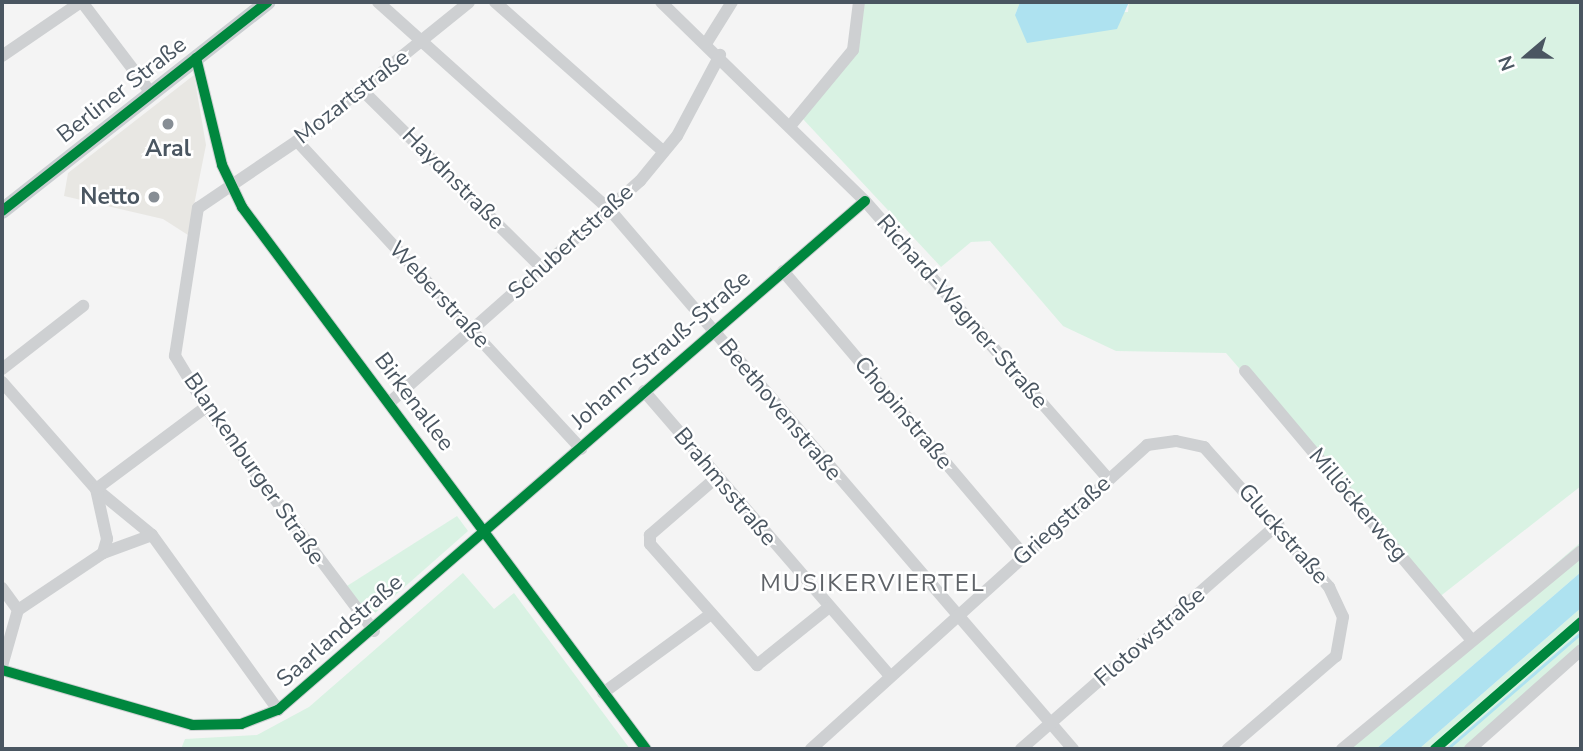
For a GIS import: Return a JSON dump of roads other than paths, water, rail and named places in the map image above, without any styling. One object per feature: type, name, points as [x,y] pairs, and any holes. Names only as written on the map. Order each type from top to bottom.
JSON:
[{"type":"main road","name":"Berliner Straße","points":[[2,211],[268,2]]},
{"type":"street","points":[[2,56],[81,2],[151,93]]},
{"type":"street","name":"Beethovenstraße","points":[[378,2],[610,209],[955,618],[1073,749]]},
{"type":"street","name":"Mozartstraße","points":[[228,183],[297,141],[363,91],[469,2]]},
{"type":"street","points":[[495,2],[663,151]]},
{"type":"street","name":"Richard-Wagner-Straße","points":[[661,2],[707,42],[865,201],[1108,479]]},
{"type":"street","points":[[707,42],[732,2]]},
{"type":"street","points":[[791,125],[853,50],[859,2]]},
{"type":"street","name":"Schubertstraße","points":[[389,403],[610,209],[663,151],[720,55]]},
{"type":"street","name":"Birkenallee","points":[[196,58],[228,183],[646,749]]},
{"type":"street","name":"Haydnstraße","points":[[363,91],[542,268]]},
{"type":"street","name":"Weberstraße","points":[[297,141],[581,449]]},
{"type":"street","name":"Blankenburger Straße","points":[[228,183],[198,208],[175,356],[206,407],[374,631]]},
{"type":"street","name":"Johann-Strauß-Straße","points":[[485,532],[713,330],[865,201]]},
{"type":"street","name":"Chopinstraße","points":[[783,271],[1024,555]]},
{"type":"street","points":[[2,369],[83,306]]},
{"type":"street","name":"Millöckerweg","points":[[1245,371],[1471,639]]},
{"type":"street","points":[[2,382],[96,489],[152,535],[278,710]]},
{"type":"street","name":"Brahmsstraße","points":[[644,391],[828,608],[890,676]]},
{"type":"street","points":[[96,489],[206,407]]},
{"type":"street","name":"Griegstraße","points":[[811,749],[1147,445],[1176,441],[1205,447]]},
{"type":"street","name":"Gluckstraße","points":[[1205,447],[1278,524],[1329,587],[1344,631],[1336,656],[1228,749]]},
{"type":"street","points":[[717,477],[650,534],[650,544],[757,664],[828,608]]},
{"type":"street","points":[[96,489],[107,539],[103,553]]},
{"type":"street","name":"Flotowstraße","points":[[1021,749],[1278,524]]},
{"type":"street","name":"Saarlandstraße","points":[[2,668],[192,725],[241,724],[278,710],[374,631],[485,532]]},
{"type":"street","points":[[2,668],[18,610],[103,553],[152,535]]},
{"type":"street","points":[[1342,749],[1471,639],[1581,551]]},
{"type":"street","points":[[2,587],[18,610]]},
{"type":"street","points":[[603,692],[711,614]]},
{"type":"street","points":[[1470,749],[1581,650]]},
{"type":"water","points":[[1020,2],[1129,2],[1117,29],[1027,43],[1015,15]]},
{"type":"water","points":[[1581,572],[1581,608],[1419,749],[1376,749]]},
{"type":"waterway","points":[[1447,749],[1581,633]]},
{"type":"place","name":"Aral","points":[[168,124]]},
{"type":"place","name":"Netto","points":[[154,197]]},
{"type":"district","name":"MUSIKERVIERTEL","points":[[873,584]]}]
